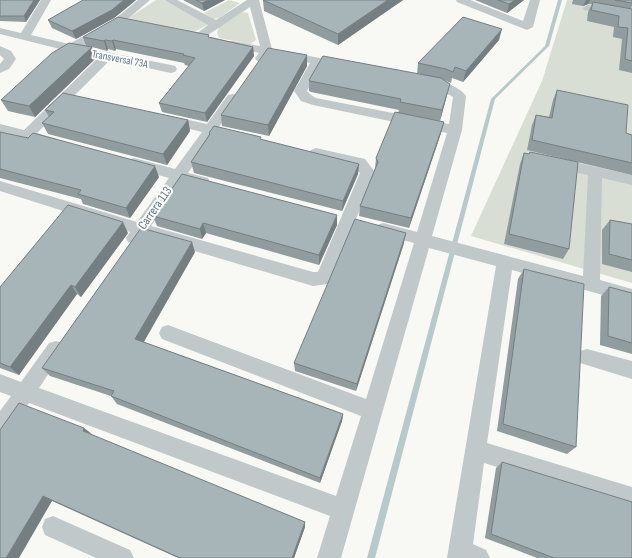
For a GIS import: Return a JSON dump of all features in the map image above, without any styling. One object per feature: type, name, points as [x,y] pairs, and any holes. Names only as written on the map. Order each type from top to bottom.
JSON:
[{"type":"street","points":[[24,37],[46,0]]},
{"type":"street","points":[[50,60],[119,21],[145,0]]},
{"type":"street","points":[[169,0],[216,25]]},
{"type":"street","points":[[461,0],[527,27],[535,0]]},
{"type":"street","points":[[198,37],[248,1],[267,51]]},
{"type":"street","points":[[588,8],[632,16]]},
{"type":"street","points":[[119,21],[133,24]]},
{"type":"street","name":"Transversal 73A","points":[[0,31],[70,48],[171,69]]},
{"type":"street","points":[[183,34],[350,67]]},
{"type":"street","points":[[0,50],[7,54],[10,59],[3,67]]},
{"type":"street","points":[[254,69],[267,51]]},
{"type":"street","points":[[32,140],[66,97],[107,56]]},
{"type":"street","points":[[318,61],[300,92],[306,98],[313,101],[455,130]]},
{"type":"street","points":[[329,558],[372,411],[428,240],[455,130],[460,96],[443,85],[412,79]]},
{"type":"street","name":"Carrera 113","points":[[127,249],[241,87]]},
{"type":"street","points":[[66,97],[81,100]]},
{"type":"street","points":[[150,116],[248,138]]},
{"type":"street","points":[[0,128],[32,140],[68,146]]},
{"type":"street","points":[[0,186],[313,279],[321,279],[325,276],[360,223],[368,172],[360,163],[300,150]]},
{"type":"street","points":[[120,160],[217,185]]},
{"type":"street","points":[[545,161],[632,180]]},
{"type":"street","points":[[591,284],[595,171]]},
{"type":"street","points":[[332,216],[428,240],[632,296]]},
{"type":"street","points":[[594,221],[609,224]]},
{"type":"street","points":[[466,556],[476,450],[505,261]]},
{"type":"street","points":[[168,333],[372,411]]},
{"type":"street","points":[[0,428],[67,334]]},
{"type":"street","points":[[587,357],[632,370]]},
{"type":"street","points":[[0,383],[343,510]]},
{"type":"street","points":[[476,450],[632,498]]},
{"type":"street","points":[[53,527],[122,558]]},
{"type":"shaded area","points":[[156,0],[163,0],[209,24],[196,31],[186,33],[128,21],[130,17]]},
{"type":"shaded area","points":[[229,0],[240,3],[219,18],[213,19],[204,13]]},
{"type":"shaded area","points":[[567,0],[632,0],[632,283],[471,236],[542,81]]},
{"type":"shaded area","points":[[243,12],[248,13],[256,40],[250,44],[219,38],[217,33],[219,27]]},
{"type":"building","points":[[0,0],[34,0],[24,16],[0,16]]},
{"type":"building","points":[[83,0],[124,0],[112,10],[72,31],[48,20]]},
{"type":"building","points":[[196,0],[209,0],[202,3]]},
{"type":"building","points":[[263,0],[388,0],[338,34]]},
{"type":"building","points":[[498,0],[515,0],[509,4]]},
{"type":"building","points":[[615,0],[632,0],[632,3]]},
{"type":"building","points":[[593,2],[632,9],[632,61],[625,59],[628,28],[618,27],[619,16],[591,10]]},
{"type":"building","points":[[118,17],[209,35],[208,37],[253,47],[205,113],[159,103],[195,58],[183,55],[184,54],[113,40],[104,41],[83,37]]},
{"type":"building","points":[[463,17],[502,29],[466,71],[455,67],[453,72],[418,63]]},
{"type":"building","points":[[69,43],[92,47],[29,106],[1,100],[52,53]]},
{"type":"building","points":[[268,48],[307,55],[268,125],[221,115]]},
{"type":"building","points":[[323,56],[441,78],[450,84],[442,110],[400,102],[401,99],[310,81],[309,80]]},
{"type":"building","points":[[557,90],[628,105],[626,133],[632,135],[632,163],[532,140],[536,115],[552,118]]},
{"type":"building","points":[[63,93],[188,120],[163,154],[42,123],[54,112],[45,110]]},
{"type":"building","points":[[395,112],[444,122],[411,218],[360,206],[378,162],[376,158]]},
{"type":"building","points":[[214,126],[261,137],[260,139],[359,164],[343,201],[191,162]]},
{"type":"building","points":[[0,132],[28,138],[33,133],[155,166],[126,208],[78,194],[81,190],[0,169]]},
{"type":"building","points":[[530,152],[578,162],[569,249],[509,234],[524,153],[529,154]]},
{"type":"building","points":[[182,174],[337,215],[319,255],[203,223],[200,229],[153,216]]},
{"type":"building","points":[[68,205],[123,222],[75,287],[71,285],[10,367],[0,363],[0,287]]},
{"type":"building","points":[[355,219],[406,233],[357,384],[294,363]]},
{"type":"building","points":[[610,220],[632,224],[632,260],[609,254]]},
{"type":"building","points":[[141,228],[192,242],[135,339],[343,414],[320,478],[111,396],[114,391],[42,368]]},
{"type":"building","points":[[524,269],[584,284],[576,447],[503,424]]},
{"type":"building","points":[[609,287],[632,293],[632,343],[608,336]]},
{"type":"building","points":[[19,403],[84,428],[83,431],[305,522],[292,558],[180,558],[43,496],[6,558],[0,558],[0,430]]},
{"type":"building","points":[[502,462],[632,502],[632,558],[554,558],[491,534]]},
{"type":"waterway","points":[[371,558],[493,99],[547,46],[560,0]]}]
